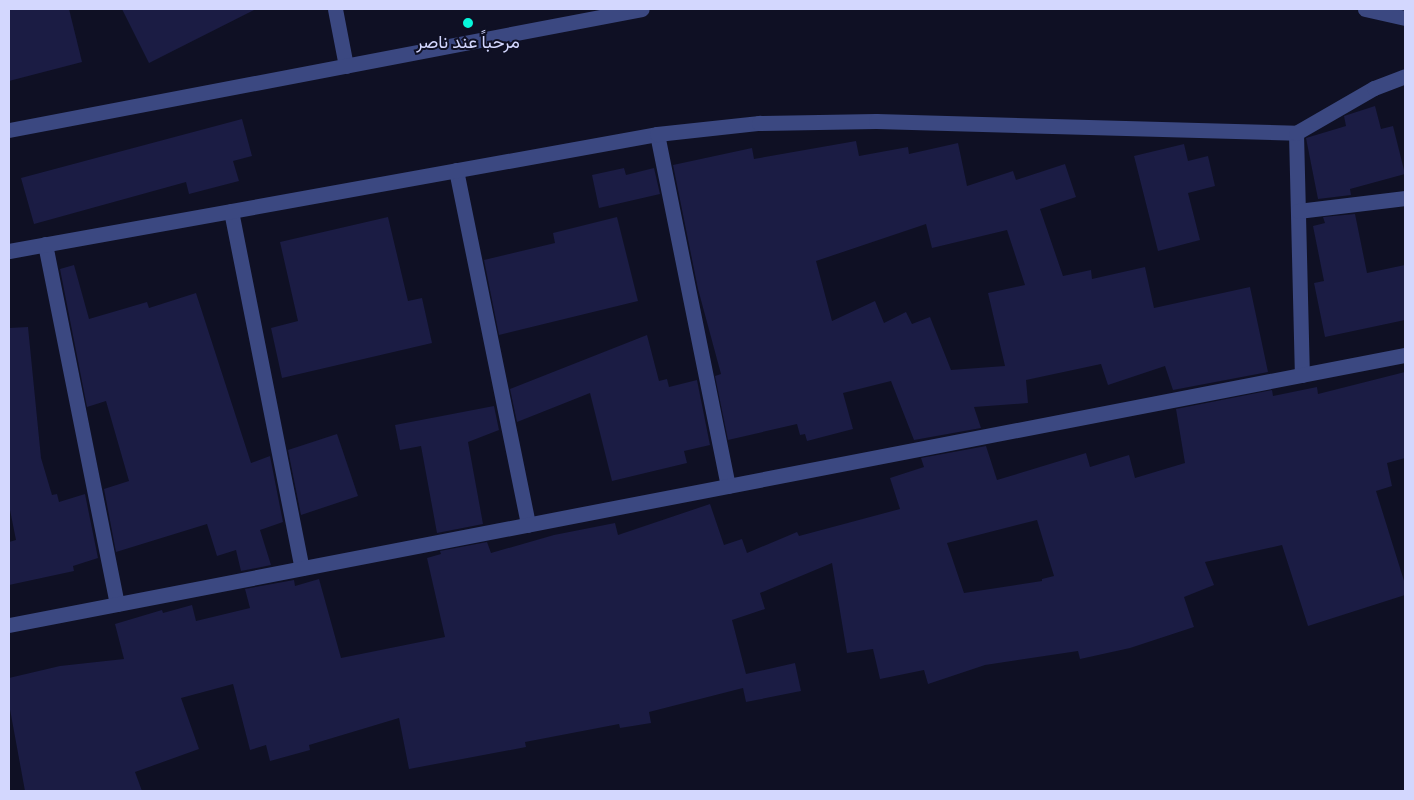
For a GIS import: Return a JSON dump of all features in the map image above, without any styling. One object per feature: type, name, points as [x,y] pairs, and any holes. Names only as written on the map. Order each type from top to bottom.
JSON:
[{"type":"street","points":[[334,9],[346,66]]},
{"type":"street","points":[[9,130],[642,9]]},
{"type":"street","points":[[1365,9],[1405,18]]},
{"type":"street","points":[[9,250],[658,134],[759,123],[876,121],[1296,133],[1374,88],[1405,76]]},
{"type":"street","points":[[1296,133],[1302,375]]},
{"type":"street","points":[[658,134],[728,486]]},
{"type":"street","points":[[456,170],[528,525]]},
{"type":"street","points":[[1298,211],[1405,198]]},
{"type":"street","points":[[230,211],[302,568]]},
{"type":"street","points":[[45,244],[117,604]]},
{"type":"street","points":[[9,625],[1405,354]]},
{"type":"building","points":[[9,9],[69,9],[82,62],[9,81]]},
{"type":"building","points":[[122,9],[256,9],[149,63]]},
{"type":"building","points":[[1375,106],[1381,129],[1393,126],[1405,174],[1350,189],[1351,195],[1318,199],[1306,138],[1346,126],[1344,116]]},
{"type":"building","points":[[242,119],[252,156],[233,161],[239,181],[189,194],[186,182],[34,224],[21,178]]},
{"type":"building","points":[[856,141],[859,156],[908,147],[909,154],[958,143],[967,186],[1013,171],[1016,180],[1065,164],[1076,197],[1040,209],[1063,276],[1091,270],[1092,279],[1145,267],[1154,308],[1250,287],[1268,372],[1173,390],[1165,366],[1108,385],[1101,364],[1026,380],[1028,403],[974,407],[981,428],[914,440],[891,381],[843,393],[853,429],[807,441],[805,434],[800,435],[797,424],[728,440],[715,376],[721,374],[698,289],[673,165],[752,148],[754,159]],"holes":[[[926,224],[932,248],[1007,230],[1025,285],[988,293],[1005,366],[951,370],[930,317],[912,324],[906,312],[884,323],[875,301],[832,321],[816,261]]]},
{"type":"building","points":[[1184,144],[1188,161],[1208,156],[1215,186],[1188,193],[1200,240],[1158,251],[1134,156]]},
{"type":"building","points":[[624,168],[626,175],[654,168],[660,194],[599,208],[592,175]]},
{"type":"building","points":[[1355,214],[1367,273],[1405,265],[1405,320],[1325,337],[1314,283],[1324,281],[1313,226],[1325,223],[1323,217]]},
{"type":"building","points":[[388,217],[408,301],[422,298],[432,343],[282,378],[271,328],[298,321],[280,242]]},
{"type":"building","points":[[617,217],[638,301],[499,335],[484,260],[555,243],[553,233]]},
{"type":"building","points":[[74,265],[89,319],[147,302],[149,308],[196,293],[251,463],[270,456],[283,522],[260,530],[271,565],[241,571],[236,550],[217,556],[207,524],[116,552],[104,489],[129,481],[106,401],[87,407],[60,269]]},
{"type":"building","points":[[28,327],[41,458],[52,495],[57,494],[59,502],[85,494],[98,558],[73,566],[74,571],[9,585],[9,542],[16,540],[9,505],[9,328]]},
{"type":"building","points":[[647,335],[659,381],[667,379],[669,387],[697,380],[710,445],[684,451],[687,463],[612,481],[590,393],[517,422],[510,389]]},
{"type":"building","points":[[1405,372],[1405,458],[1387,463],[1392,486],[1376,491],[1405,584],[1405,595],[1308,626],[1282,545],[1205,562],[1214,585],[1184,597],[1194,627],[1130,648],[1080,659],[1078,651],[985,665],[928,684],[924,670],[880,679],[873,649],[847,653],[832,563],[760,593],[765,609],[732,620],[746,674],[795,663],[801,691],[746,702],[743,688],[649,712],[651,723],[620,728],[619,724],[525,742],[526,747],[409,769],[399,718],[309,745],[310,750],[270,761],[266,745],[250,750],[233,684],[181,698],[199,749],[135,772],[142,791],[25,791],[9,704],[9,678],[60,666],[124,659],[115,624],[162,610],[163,613],[192,605],[196,621],[250,608],[245,589],[294,580],[295,586],[319,579],[341,658],[445,637],[427,558],[441,554],[440,551],[487,542],[491,553],[554,535],[615,523],[618,535],[710,504],[724,545],[742,539],[747,553],[797,532],[799,536],[900,509],[890,478],[924,467],[921,458],[986,446],[997,480],[1086,453],[1090,467],[1129,455],[1135,478],[1185,463],[1176,409],[1272,390],[1273,396],[1317,387],[1318,394]],"holes":[[[1037,520],[1054,576],[1042,579],[1042,581],[964,593],[947,543]]]},
{"type":"building","points":[[494,406],[499,430],[468,442],[483,524],[437,533],[421,446],[400,450],[395,425]]},
{"type":"building","points":[[337,434],[358,496],[301,515],[288,450]]},
{"type":"place","name":"مرحباً عند ناصر","points":[[468,23]]}]
